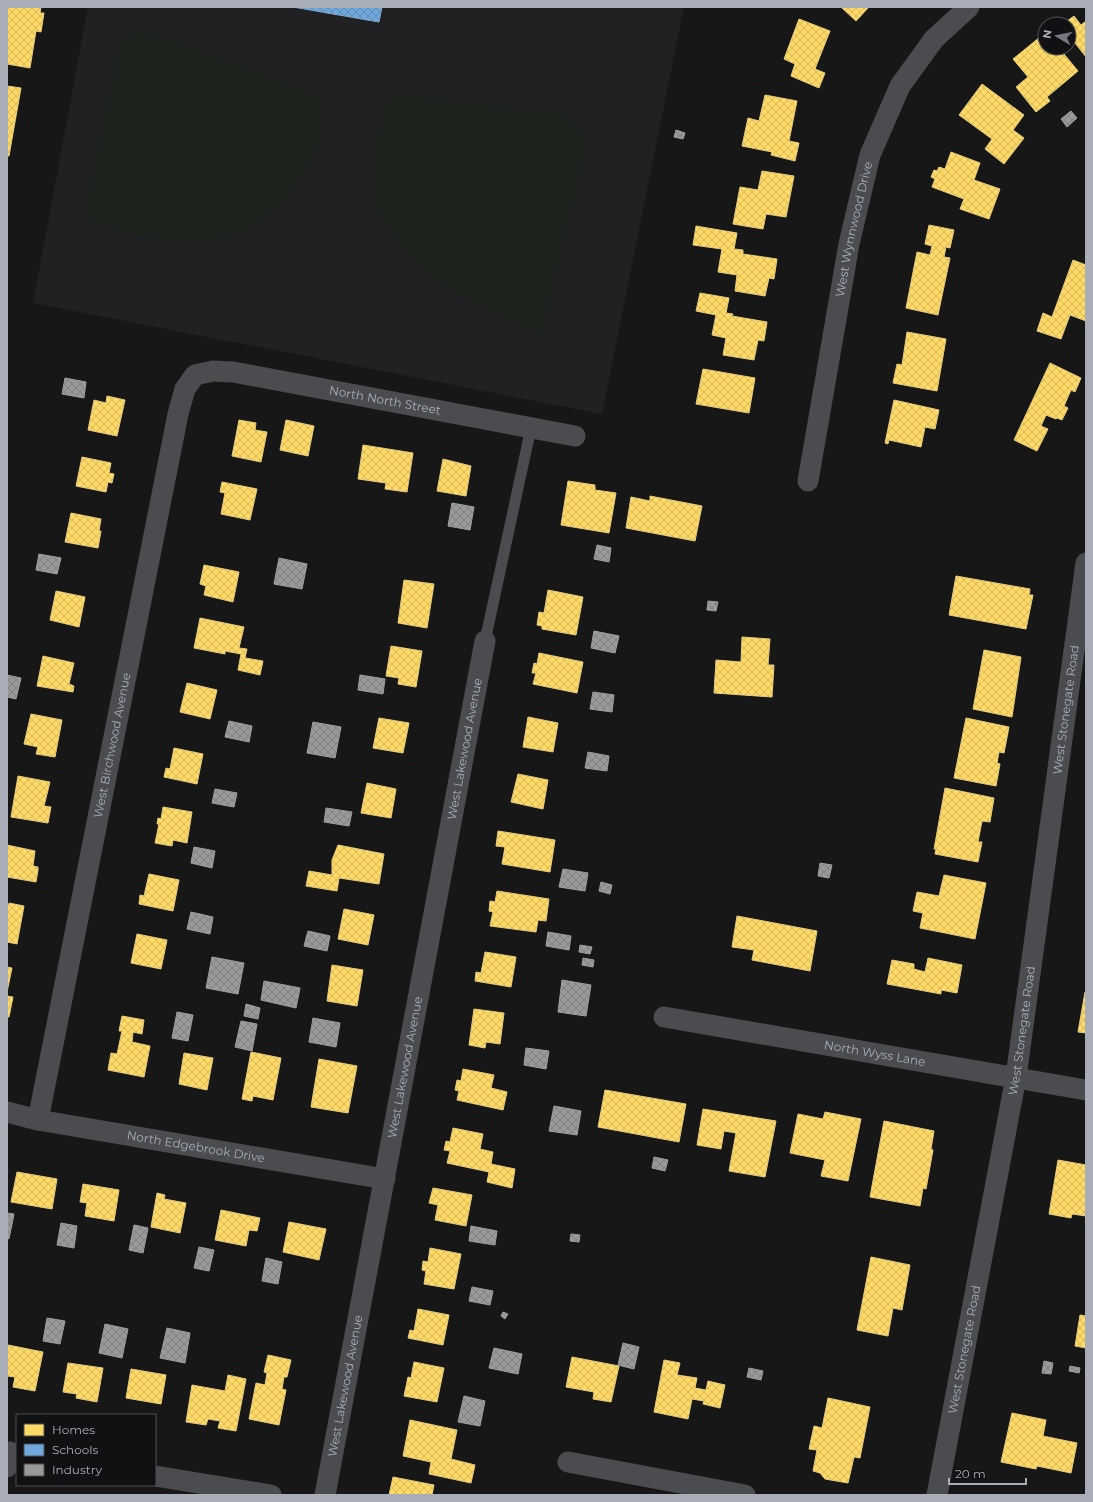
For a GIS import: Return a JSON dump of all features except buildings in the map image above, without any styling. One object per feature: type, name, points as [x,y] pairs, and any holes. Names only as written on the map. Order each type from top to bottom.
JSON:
[{"type":"street","name":"West Wynnwood Drive","points":[[808,481],[849,244],[870,155],[900,86],[934,39],[969,7]]},
{"type":"street","name":"North North Street","points":[[195,374],[213,371],[233,372],[575,436]]},
{"type":"street","name":"West Birchwood Avenue","points":[[38,1120],[178,414],[185,388],[195,374]]},
{"type":"street","name":"West Stonegate Road","points":[[937,1495],[1016,1078],[1086,563]]},
{"type":"street","name":"West Lakewood Avenue","points":[[325,1495],[486,640]]},
{"type":"street","name":"North Wyss Lane","points":[[664,1017],[1086,1090]]},
{"type":"street","name":"North Edgebrook Drive","points":[[7,1112],[38,1120],[385,1179]]},
{"type":"street","points":[[568,1462],[745,1495]]},
{"type":"street","points":[[156,1476],[271,1495]]},
{"type":"lane","points":[[486,640],[531,428]]},
{"type":"shaded area","points":[[88,7],[684,7],[602,414],[33,303]]},
{"type":"shaded area","points":[[135,33],[159,35],[325,99],[315,156],[282,205],[238,235],[190,242],[137,235],[84,219],[120,45]]},
{"type":"shaded area","points":[[390,94],[566,115],[588,137],[541,336],[447,288],[405,253],[375,205],[376,141]]}]
